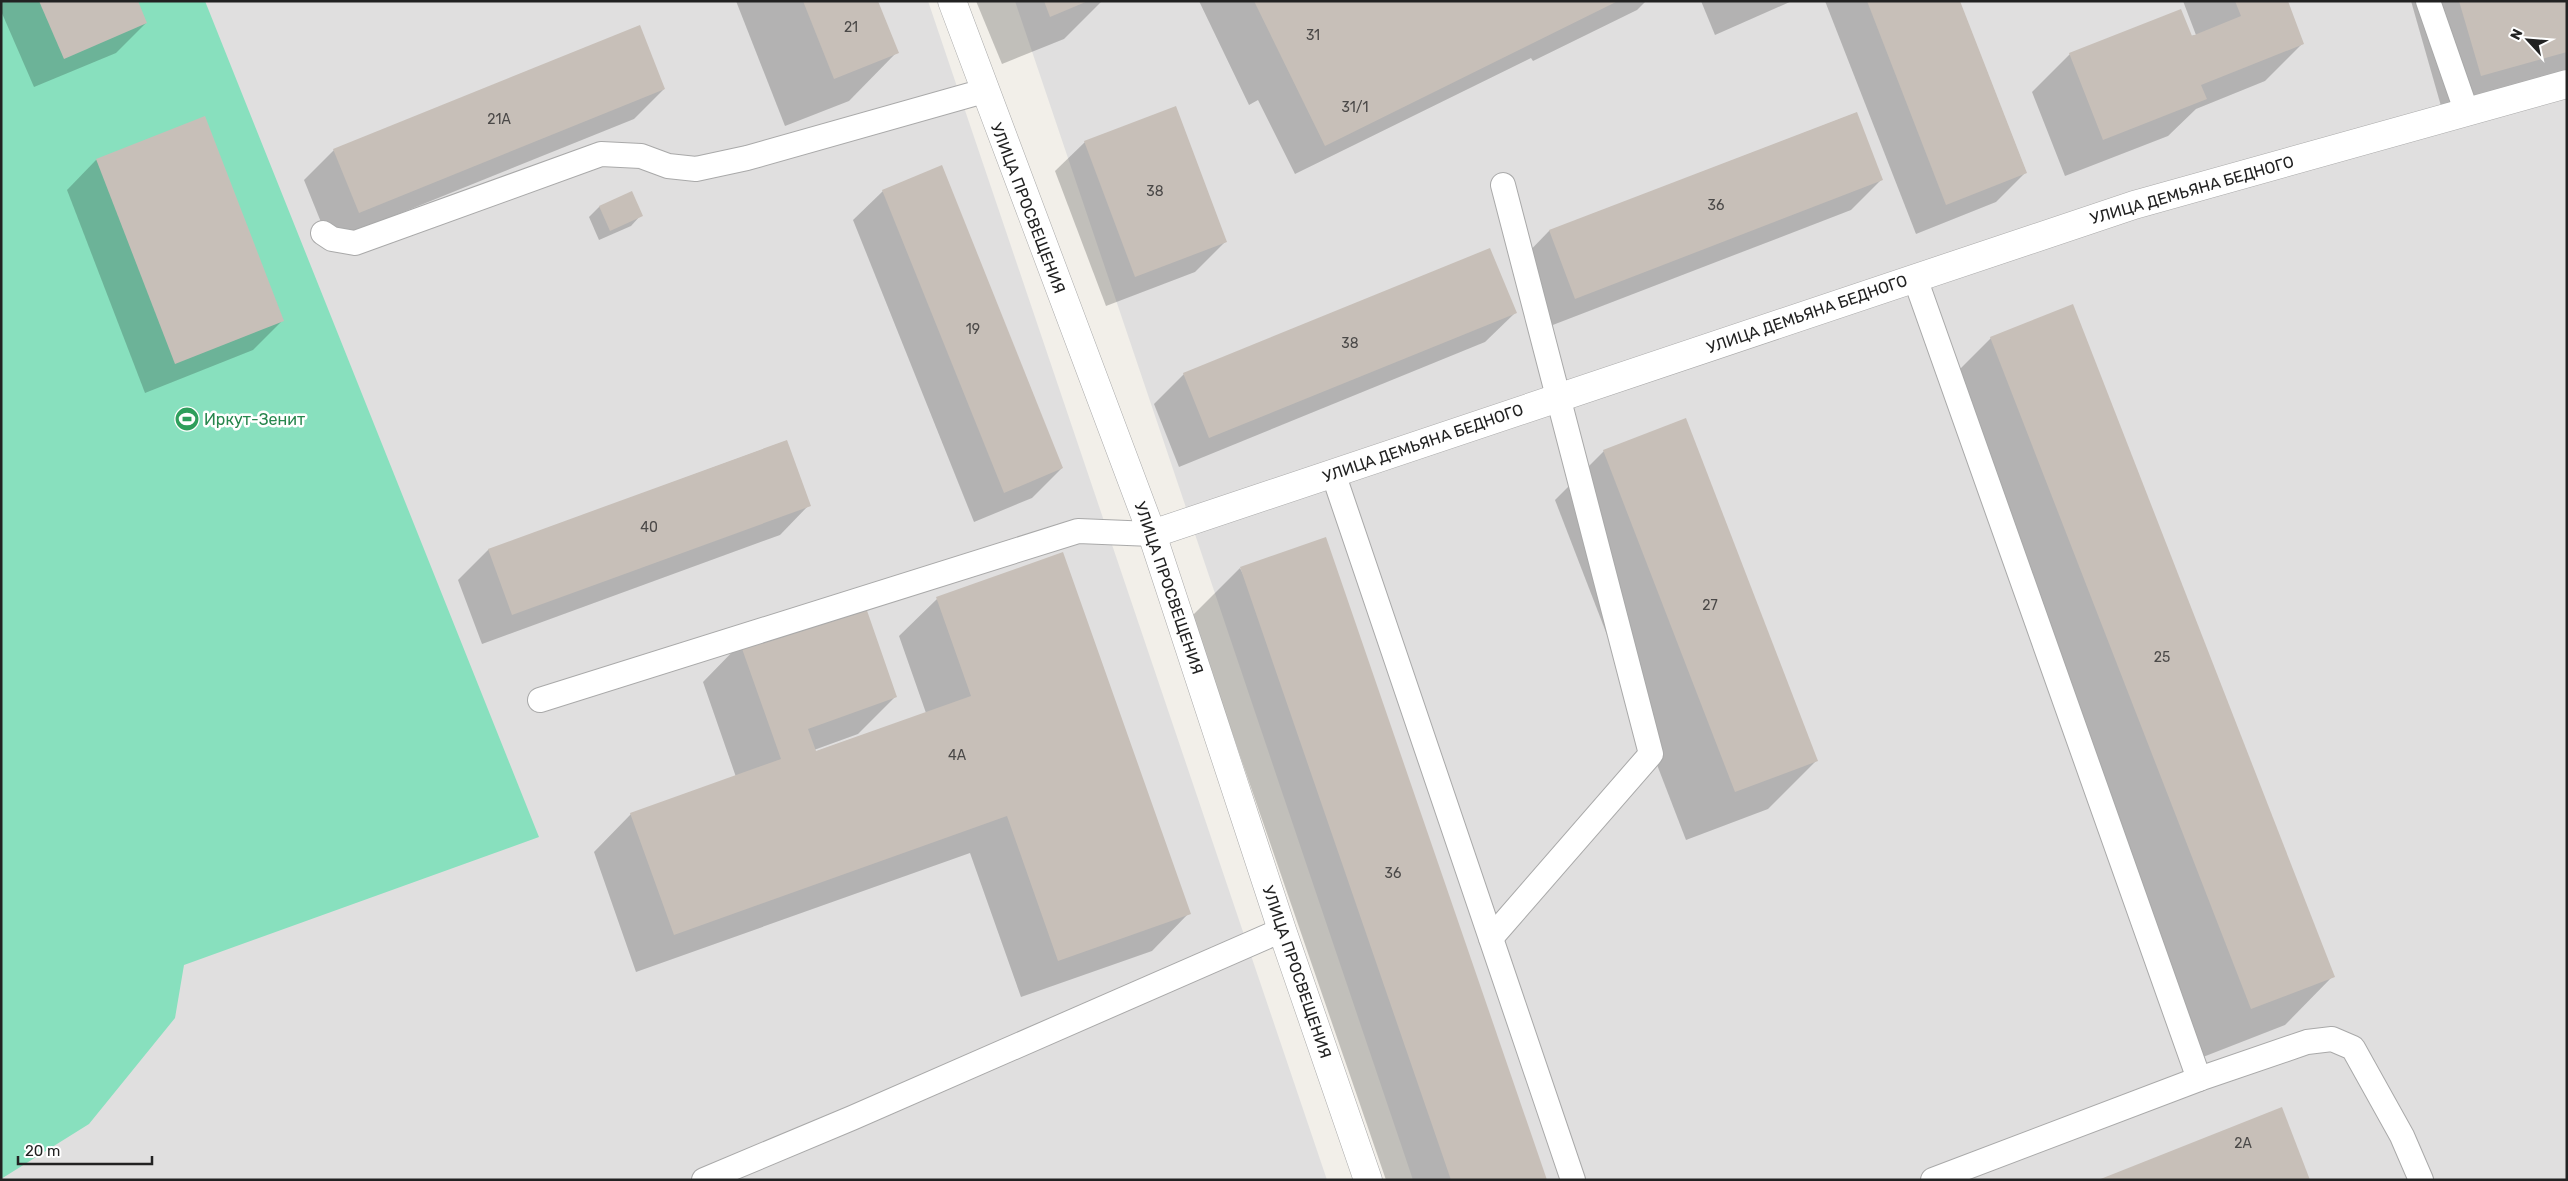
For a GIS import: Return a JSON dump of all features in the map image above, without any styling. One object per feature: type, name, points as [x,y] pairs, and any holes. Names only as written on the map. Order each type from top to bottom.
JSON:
[{"type":"street","name":"УЛИЦА ПРОСВЕЩЕНИЯ","points":[[952,1],[984,91],[1152,534],[1282,930],[1368,1180]]},
{"type":"street","name":"УЛИЦА ДЕМЬЯНА БЕДНОГО","points":[[1152,534],[2134,204],[2567,84]]},
{"type":"lane","points":[[2428,1],[2467,113]]},
{"type":"lane","points":[[323,233],[332,239],[355,243],[601,154],[641,156],[668,166],[696,169],[747,158],[984,91]]},
{"type":"lane","points":[[1491,938],[1651,754],[1503,185]]},
{"type":"lane","points":[[1915,278],[2199,1079]]},
{"type":"lane","points":[[1333,473],[1573,1180]]},
{"type":"lane","points":[[540,700],[1078,532],[1152,534]]},
{"type":"lane","points":[[704,1180],[852,1118],[1282,930]]},
{"type":"lane","points":[[1933,1180],[2199,1079],[2307,1042],[2332,1039],[2353,1048],[2402,1136],[2421,1180]]},
{"type":"shaded area","points":[[1,1],[928,1],[1327,1180],[1,1180]]},
{"type":"shaded area","points":[[1015,1],[2567,1],[2567,1180],[1413,1180]]},
{"type":"green space","name":"Иркут-Зенит","points":[[1,1],[205,1],[539,837],[184,965],[175,1018],[89,1124],[1,1179]]},
{"type":"building","points":[[39,1],[138,1],[147,23],[64,59]]},
{"type":"building","points":[[803,1],[878,1],[899,53],[834,79]]},
{"type":"building","points":[[1044,1],[1088,1],[1050,17]]},
{"type":"building","points":[[1254,1],[1618,1],[1325,146]]},
{"type":"building","points":[[1867,1],[1960,1],[2027,173],[1946,205]]},
{"type":"building","points":[[2235,1],[2288,1],[2304,44],[2201,85],[2207,99],[2103,140],[2069,53],[2181,9],[2192,36],[2241,16]]},
{"type":"building","points":[[2459,1],[2567,1],[2567,52],[2481,76]]},
{"type":"building","points":[[640,25],[665,89],[359,213],[333,149]]},
{"type":"building","points":[[1176,106],[1227,242],[1135,277],[1084,141]]},
{"type":"building","points":[[1857,112],[1883,180],[1575,299],[1549,230]]},
{"type":"building","points":[[205,116],[284,321],[175,364],[96,159]]},
{"type":"building","points":[[942,165],[1063,468],[1004,493],[882,190]]},
{"type":"building","points":[[632,191],[643,216],[610,231],[599,206]]},
{"type":"building","points":[[1490,248],[1517,313],[1209,438],[1183,373]]},
{"type":"building","points":[[2073,304],[2335,977],[2251,1009],[1990,337]]},
{"type":"building","points":[[1686,418],[1818,761],[1735,792],[1603,450]]},
{"type":"building","points":[[787,440],[811,506],[512,615],[488,549]]},
{"type":"building","points":[[1326,537],[1547,1180],[1451,1180],[1240,567]]},
{"type":"building","points":[[1063,552],[1191,914],[1058,961],[1007,816],[674,935],[630,813],[781,759],[740,643],[863,599],[897,697],[808,729],[816,751],[971,696],[936,597]]},
{"type":"building","points":[[2282,1107],[2310,1180],[2098,1180]]},
{"type":"place","name":"Иркут-Зенит","points":[[187,419]]}]
